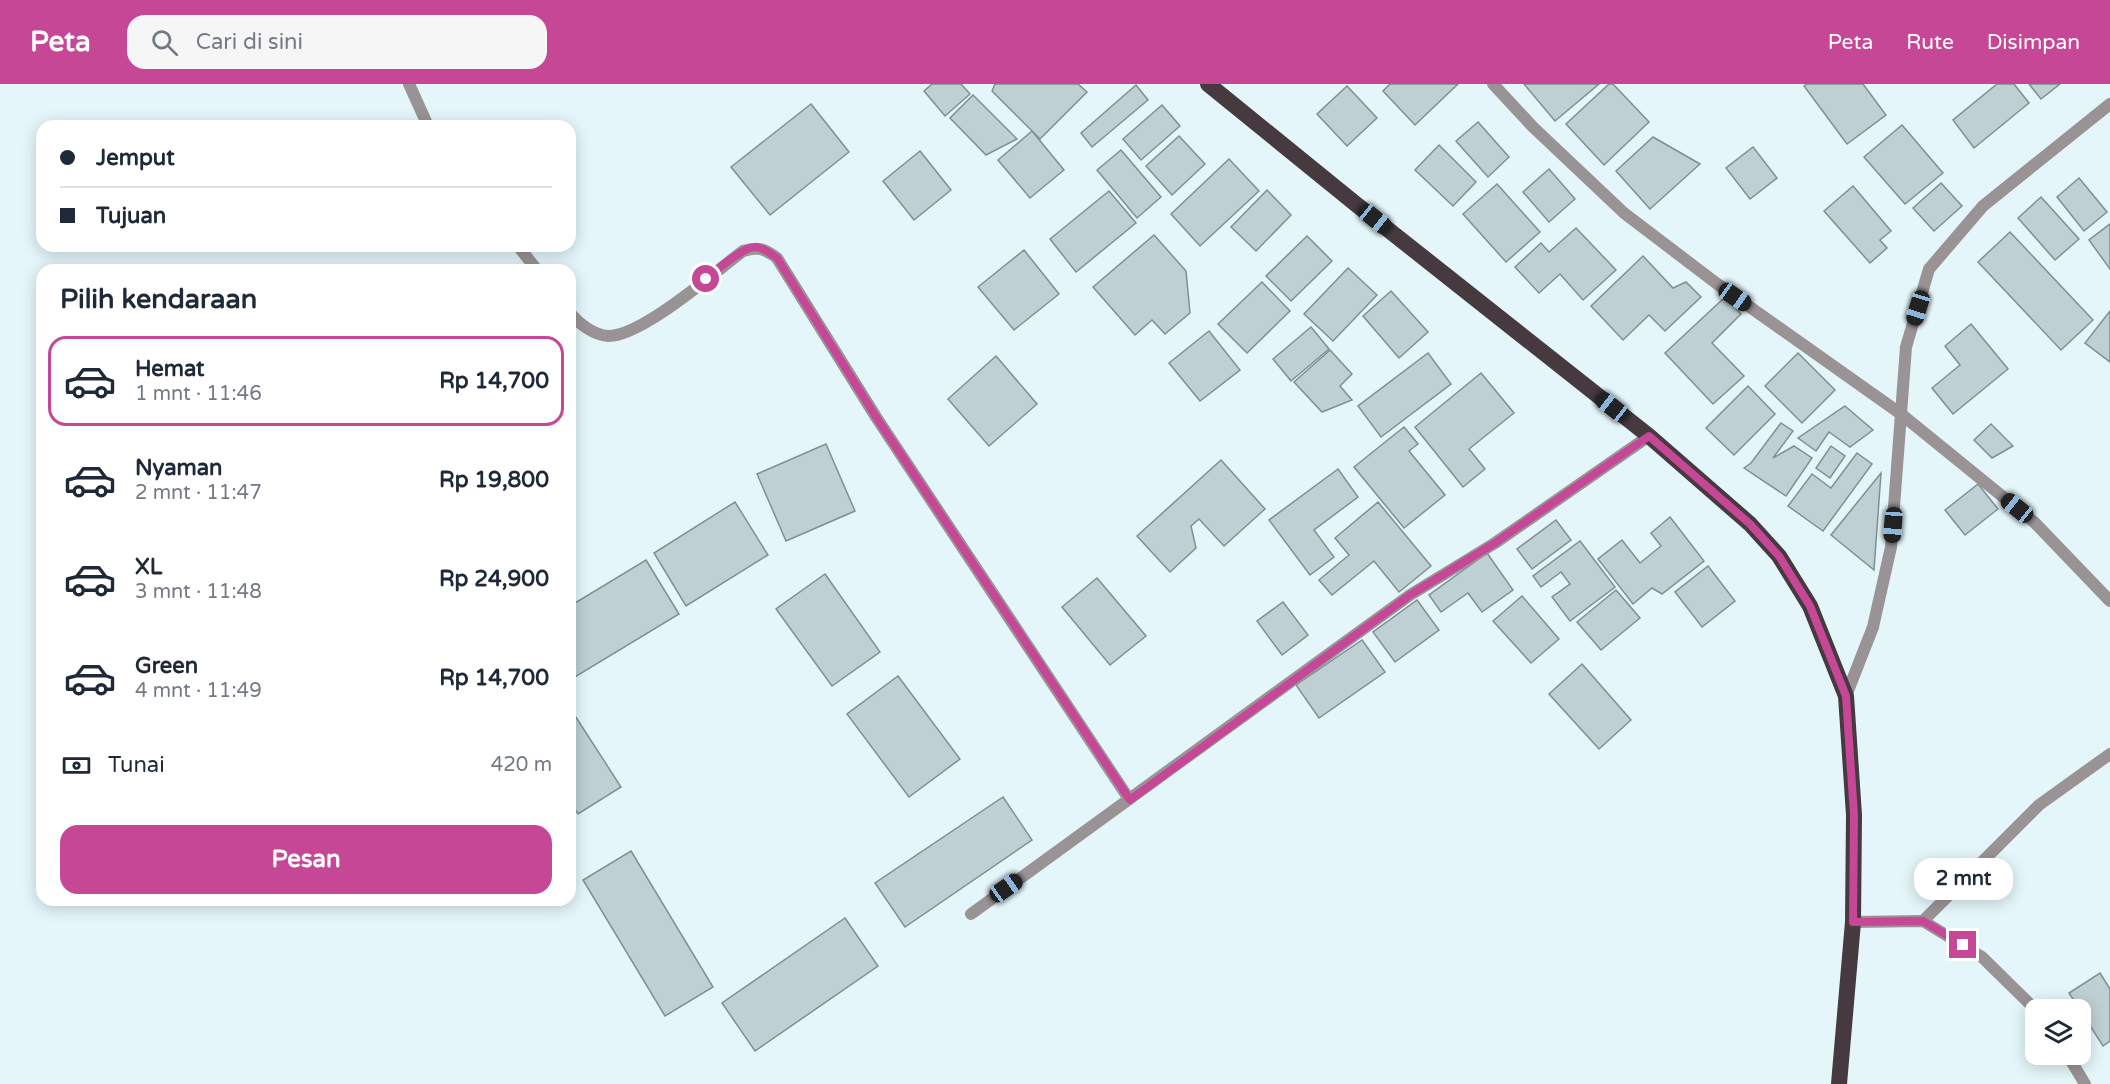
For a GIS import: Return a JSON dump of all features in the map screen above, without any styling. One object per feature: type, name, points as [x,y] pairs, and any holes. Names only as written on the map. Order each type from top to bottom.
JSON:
[{"type":"highway","points":[[1208,84],[1649,436],[1750,524],[1779,556],[1810,606],[1846,696],[1854,815],[1853,922],[1839,1084]]},
{"type":"street","points":[[409,84],[425,120]]},
{"type":"street","points":[[1492,84],[1533,127],[1624,213],[1716,283],[1901,414],[2034,522],[2110,601]]},
{"type":"street","points":[[1846,696],[1873,627],[1891,547],[1906,346],[1929,269],[1983,206],[2110,104]]},
{"type":"street","points":[[576,318],[589,330],[608,336],[628,332],[649,322],[743,251],[755,247],[766,250],[777,258],[876,417],[1130,800]]},
{"type":"street","points":[[523,252],[532,264]]},
{"type":"street","points":[[971,914],[1410,595],[1495,543],[1649,436]]},
{"type":"street","points":[[1923,921],[2039,805],[2110,754]]},
{"type":"street","points":[[1853,922],[1923,921],[1982,957],[2025,999]]},
{"type":"street","points":[[2074,1065],[2085,1084]]},
{"type":"building","points":[[932,84],[961,84],[970,94],[945,116],[924,91]]},
{"type":"building","points":[[995,84],[1078,84],[1087,92],[1040,139],[992,91]]},
{"type":"building","points":[[1390,84],[1458,84],[1415,125],[1383,91]]},
{"type":"building","points":[[1524,84],[1599,84],[1555,121]]},
{"type":"building","points":[[1609,84],[1613,84],[1649,122],[1604,165],[1566,124]]},
{"type":"building","points":[[1807,84],[1863,84],[1886,115],[1847,144],[1804,86]]},
{"type":"building","points":[[1997,84],[2014,84],[2029,103],[1974,148],[1953,120]]},
{"type":"building","points":[[2029,84],[2060,84],[2041,99]]},
{"type":"building","points":[[1136,85],[1148,100],[1092,147],[1081,133]]},
{"type":"building","points":[[1347,86],[1377,118],[1347,146],[1317,114]]},
{"type":"building","points":[[973,95],[1017,139],[986,155],[950,118]]},
{"type":"building","points":[[811,104],[849,152],[770,215],[731,167]]},
{"type":"building","points":[[1162,105],[1180,126],[1141,160],[1123,139]]},
{"type":"building","points":[[1478,122],[1509,157],[1488,177],[1456,141]]},
{"type":"building","points":[[1902,125],[1943,173],[1905,204],[1864,157]]},
{"type":"building","points":[[1032,131],[1064,170],[1030,198],[998,160]]},
{"type":"building","points":[[1179,136],[1205,164],[1172,195],[1146,166]]},
{"type":"building","points":[[1653,137],[1700,164],[1650,209],[1616,171]]},
{"type":"building","points":[[1439,145],[1476,182],[1453,206],[1415,170]]},
{"type":"building","points":[[1753,147],[1777,178],[1750,199],[1726,168]]},
{"type":"building","points":[[1121,150],[1161,197],[1137,218],[1097,170]]},
{"type":"building","points":[[920,151],[951,190],[914,220],[883,181]]},
{"type":"building","points":[[1229,159],[1259,191],[1200,246],[1171,214]]},
{"type":"building","points":[[1549,169],[1575,199],[1549,222],[1523,192]]},
{"type":"building","points":[[2079,178],[2107,212],[2084,231],[2057,197]]},
{"type":"building","points":[[1941,183],[1962,206],[1934,231],[1913,208]]},
{"type":"building","points":[[1497,184],[1540,232],[1506,262],[1463,214]]},
{"type":"building","points":[[1853,186],[1891,231],[1880,240],[1887,248],[1870,263],[1824,211]]},
{"type":"building","points":[[1267,190],[1291,215],[1256,251],[1231,227]]},
{"type":"building","points":[[1109,191],[1136,223],[1076,272],[1050,239]]},
{"type":"building","points":[[2041,197],[2079,239],[2055,260],[2018,218]]},
{"type":"building","points":[[2110,224],[2110,269],[2089,240]]},
{"type":"building","points":[[1576,228],[1616,270],[1583,300],[1560,274],[1539,293],[1515,267],[1541,243],[1549,252]]},
{"type":"building","points":[[2010,232],[2093,320],[2061,350],[1978,262]]},
{"type":"building","points":[[1154,235],[1186,271],[1190,313],[1165,334],[1152,320],[1135,335],[1093,287]]},
{"type":"building","points":[[1307,236],[1332,261],[1291,301],[1266,276]]},
{"type":"building","points":[[1024,250],[1059,294],[1014,330],[978,287]]},
{"type":"building","points":[[1643,256],[1673,288],[1686,282],[1701,297],[1665,331],[1649,315],[1623,340],[1591,306]]},
{"type":"building","points":[[1348,268],[1377,295],[1333,341],[1304,314]]},
{"type":"building","points":[[1262,282],[1290,311],[1247,353],[1218,324]]},
{"type":"building","points":[[1391,291],[1428,332],[1399,358],[1363,316]]},
{"type":"building","points":[[1725,297],[1741,314],[1712,343],[1744,376],[1713,404],[1665,353]]},
{"type":"building","points":[[2110,311],[2110,362],[2085,343]]},
{"type":"building","points":[[1971,324],[2008,369],[1953,414],[1932,388],[1960,365],[1945,346]]},
{"type":"building","points":[[1311,327],[1329,349],[1291,381],[1273,359]]},
{"type":"building","points":[[1209,331],[1240,370],[1200,401],[1169,363]]},
{"type":"building","points":[[1330,350],[1352,374],[1340,386],[1352,400],[1322,412],[1294,382]]},
{"type":"building","points":[[1428,353],[1451,384],[1381,437],[1358,406]]},
{"type":"building","points":[[1798,353],[1835,390],[1802,423],[1765,386]]},
{"type":"building","points":[[996,356],[1037,404],[989,446],[948,399]]},
{"type":"building","points":[[1481,373],[1514,413],[1469,449],[1485,469],[1463,487],[1415,427]]},
{"type":"building","points":[[1748,386],[1775,414],[1734,455],[1706,428]]},
{"type":"building","points":[[1845,406],[1873,430],[1850,447],[1829,432],[1816,451],[1798,438]]},
{"type":"building","points":[[1781,423],[1793,431],[1773,458],[1794,446],[1812,458],[1786,496],[1744,468],[1751,463]]},
{"type":"building","points":[[1991,424],[2013,446],[1992,458],[1974,440]]},
{"type":"building","points":[[1404,427],[1418,444],[1409,451],[1445,495],[1404,528],[1354,467]]},
{"type":"building","points":[[826,444],[855,511],[786,541],[757,474]]},
{"type":"building","points":[[1831,446],[1845,456],[1830,478],[1816,468]]},
{"type":"building","points":[[1857,453],[1872,464],[1823,531],[1788,506],[1812,474],[1831,488]]},
{"type":"building","points":[[1221,460],[1265,509],[1224,546],[1199,519],[1191,526],[1196,548],[1170,572],[1137,536]]},
{"type":"building","points":[[1338,469],[1358,497],[1314,530],[1334,557],[1310,575],[1269,520]]},
{"type":"building","points":[[1881,473],[1874,570],[1831,535]]},
{"type":"building","points":[[1978,484],[1998,509],[1965,535],[1945,510]]},
{"type":"building","points":[[735,502],[768,555],[686,606],[654,553]]},
{"type":"building","points":[[1378,502],[1431,566],[1399,592],[1374,561],[1332,595],[1319,580],[1349,555],[1335,538]]},
{"type":"building","points":[[1670,517],[1704,561],[1662,594],[1652,588],[1633,604],[1598,559],[1622,540],[1640,563],[1661,546],[1651,533]]},
{"type":"building","points":[[1556,520],[1571,540],[1532,569],[1517,549]]},
{"type":"building","points":[[1580,541],[1615,587],[1570,621],[1552,597],[1570,584],[1561,572],[1541,587],[1533,576]]},
{"type":"building","points":[[1487,553],[1513,590],[1482,612],[1468,593],[1441,612],[1429,595]]},
{"type":"building","points":[[646,560],[679,614],[576,676],[576,602]]},
{"type":"building","points":[[1708,566],[1735,601],[1702,627],[1675,592]]},
{"type":"building","points":[[825,574],[880,652],[832,686],[776,609]]},
{"type":"building","points":[[1097,578],[1146,636],[1110,665],[1062,607]]},
{"type":"building","points":[[1616,590],[1640,618],[1601,650],[1577,622]]},
{"type":"building","points":[[1522,596],[1559,639],[1531,663],[1493,621]]},
{"type":"building","points":[[1417,600],[1439,630],[1395,662],[1373,632]]},
{"type":"building","points":[[1283,602],[1308,635],[1282,655],[1257,621]]},
{"type":"building","points":[[1362,640],[1385,672],[1319,718],[1296,685]]},
{"type":"building","points":[[1582,664],[1631,720],[1599,749],[1549,694]]},
{"type":"building","points":[[898,676],[960,759],[909,797],[847,714]]},
{"type":"building","points":[[576,717],[621,787],[578,814],[576,811]]},
{"type":"building","points":[[1003,797],[1032,840],[905,927],[875,883]]},
{"type":"building","points":[[631,851],[713,987],[665,1016],[583,880]]},
{"type":"building","points":[[845,918],[878,966],[755,1051],[722,1003]]},
{"type":"building","points":[[2100,973],[2110,989],[2110,1041],[2103,1046],[2091,1027],[2091,999],[2073,999],[2069,993]]},
{"type":"route","points":[[706,279],[743,251],[755,247],[766,250],[777,258],[829,345],[1130,800],[1410,595],[1495,543],[1649,436],[1750,524],[1779,556],[1810,606],[1846,696],[1854,815],[1853,922],[1923,921],[1963,945]]}]
